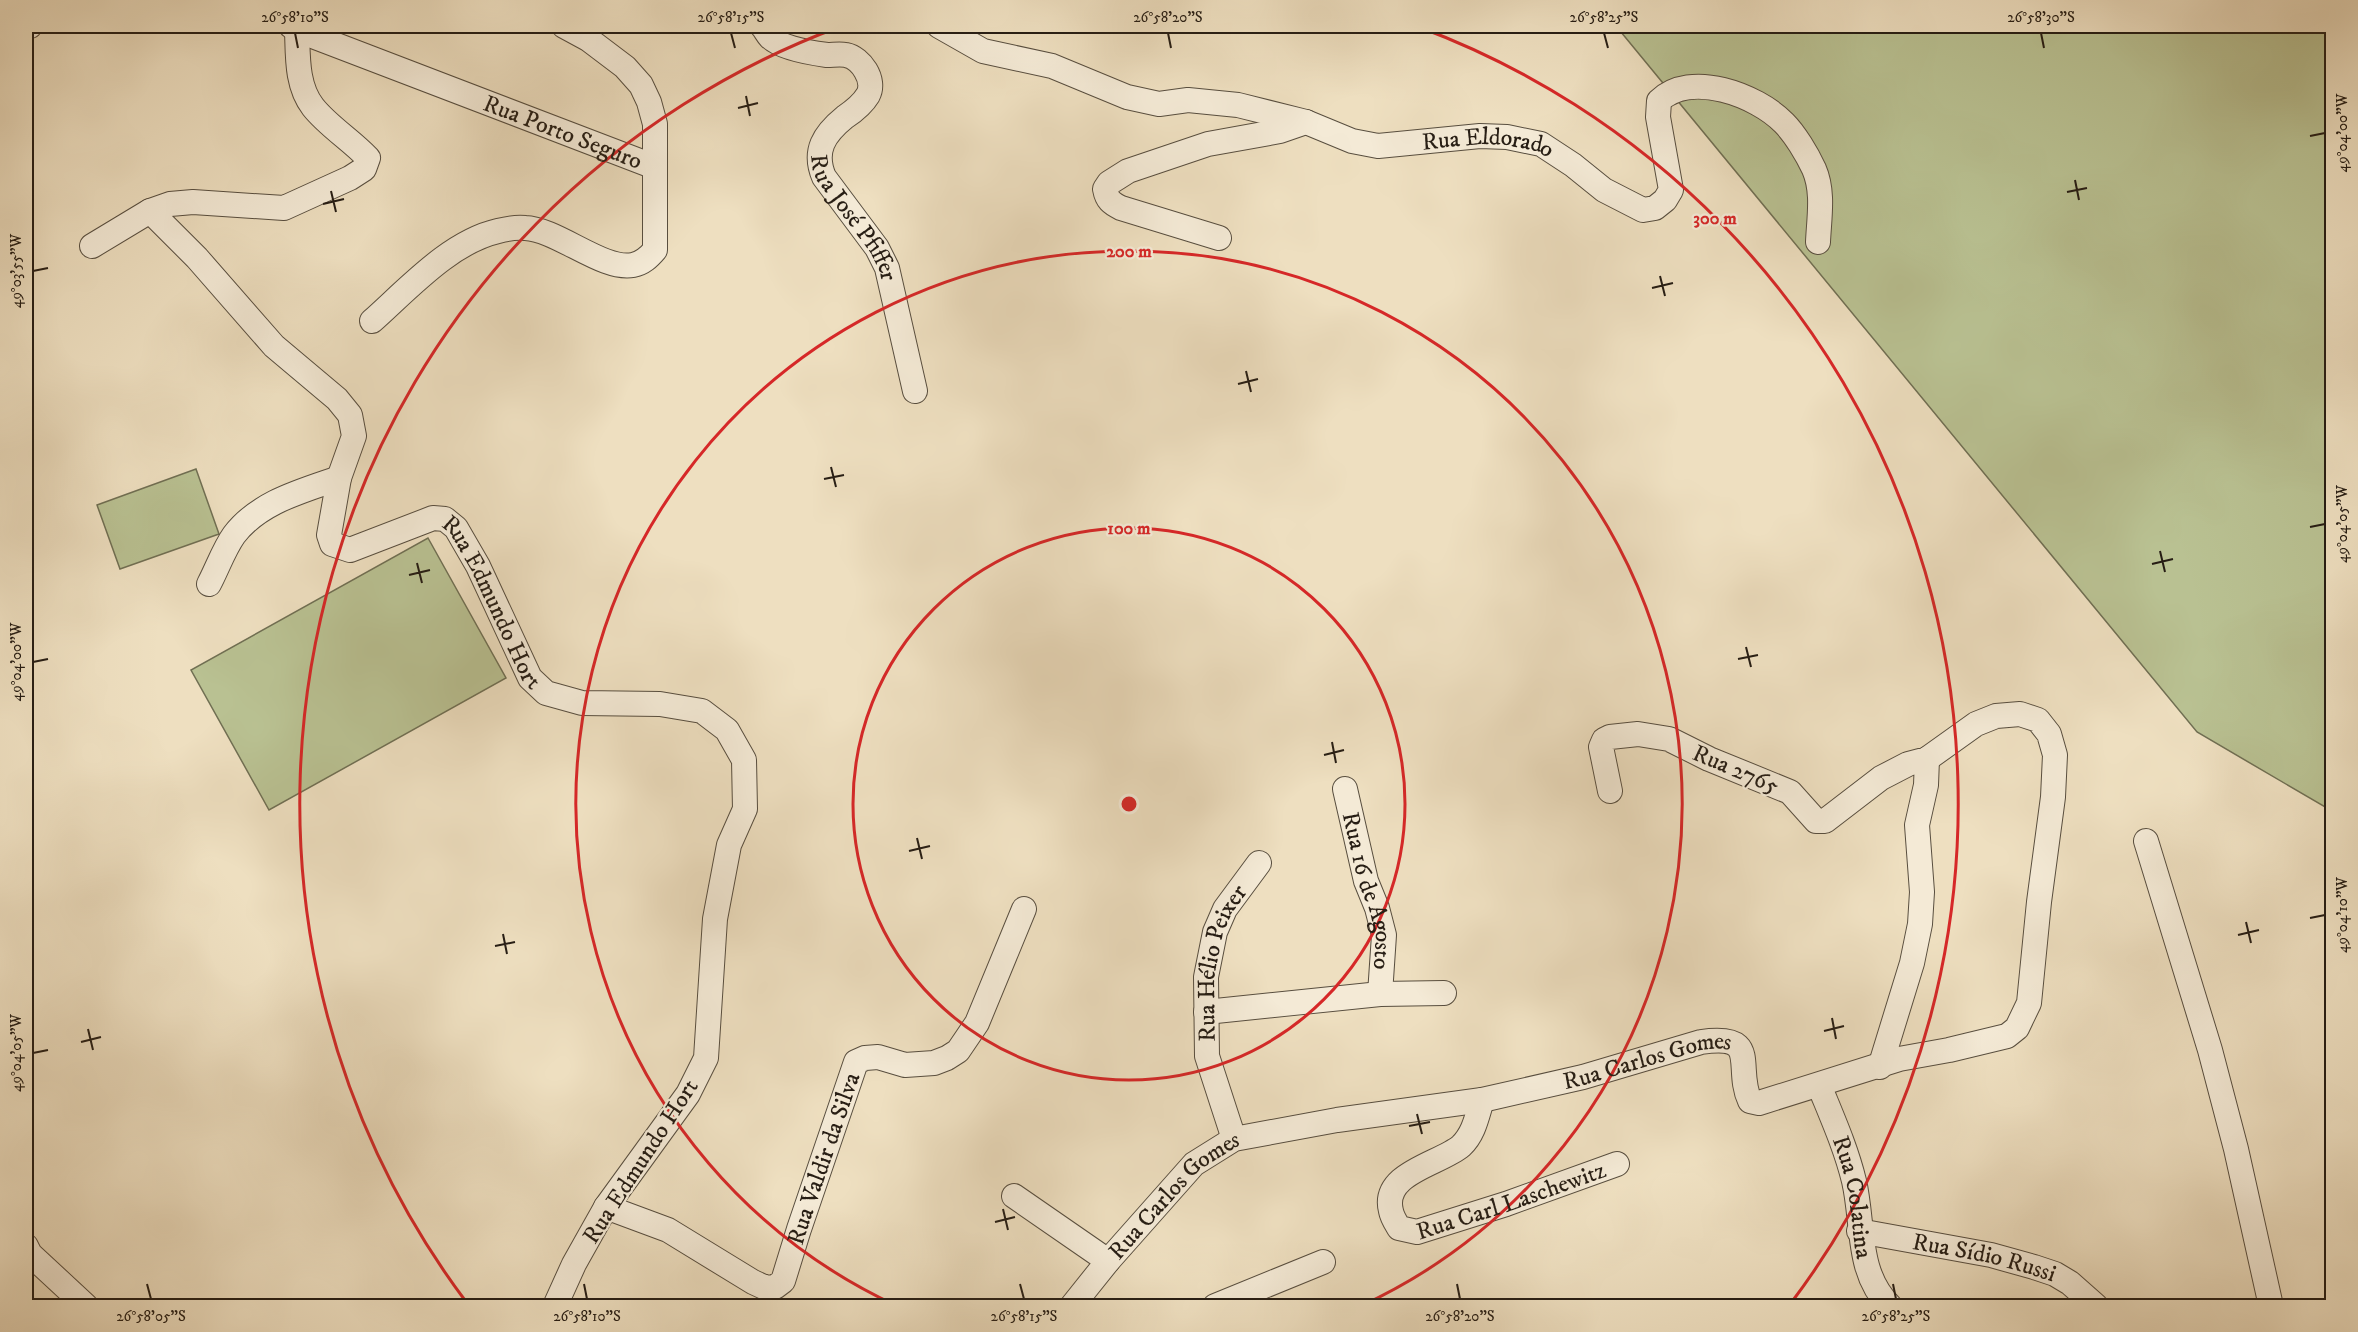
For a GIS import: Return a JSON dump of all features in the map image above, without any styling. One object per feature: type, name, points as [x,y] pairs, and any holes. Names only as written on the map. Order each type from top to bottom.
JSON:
[{"type":"street","points":[[564,26],[588,39],[625,67],[641,85],[655,124],[655,167]]},
{"type":"street","name":"Rua José Pfiffer","points":[[762,26],[770,38],[798,50],[846,55],[855,59],[863,65],[869,79],[870,92],[860,105],[826,135],[821,145],[820,166],[824,177],[877,248],[887,268],[915,391]]},
{"type":"street","name":"Rua Eldorado","points":[[939,26],[983,51],[1052,66],[1127,97],[1159,104],[1188,100],[1238,105],[1306,122],[1352,141],[1378,146],[1480,136],[1507,137],[1541,144],[1573,165],[1604,190],[1643,210],[1655,208],[1665,200],[1671,190],[1658,117],[1659,101],[1668,92],[1680,88],[1700,87],[1728,91],[1754,100],[1784,123],[1814,170],[1821,197],[1818,242]]},
{"type":"street","points":[[92,246],[150,211],[170,204],[193,202],[284,208],[350,178],[364,169],[368,158],[313,107],[303,89],[294,28]]},
{"type":"street","name":"Rua Porto Seguro","points":[[294,28],[655,167],[655,250],[644,261],[631,266],[611,263],[540,231],[525,228],[499,231],[474,238],[457,247],[372,321]]},
{"type":"street","points":[[1219,238],[1121,208],[1111,203],[1106,196],[1105,189],[1109,183],[1128,171],[1208,144],[1280,131],[1306,122]]},
{"type":"street","name":"Rua Edmundo Hort","points":[[150,211],[197,258],[274,346],[337,399],[350,415],[354,436],[339,478],[329,535],[332,544],[350,550],[433,518],[445,519],[456,528],[478,566],[530,678],[546,693],[582,703],[660,704],[702,711],[727,730],[744,760],[745,809],[729,845],[715,919],[706,1058],[688,1094],[606,1207],[574,1264],[555,1306]]},
{"type":"street","points":[[209,584],[234,534],[257,514],[283,497],[339,478]]},
{"type":"street","name":"Rua Carlos Gomes","points":[[1072,1306],[1108,1261],[1194,1164],[1234,1139],[1337,1120],[1482,1100],[1583,1077],[1694,1044],[1719,1040],[1732,1042],[1739,1047],[1743,1055],[1746,1092],[1750,1101],[1759,1103],[1899,1059],[2007,1036],[2017,1028],[2029,1004],[2039,902],[2053,797],[2055,755],[2049,734],[2038,720],[2020,714],[1996,716],[1976,724],[1927,759]]},
{"type":"street","name":"Rua 2765","points":[[1610,791],[1601,747],[1604,740],[1610,737],[1638,734],[1669,739],[1709,759],[1790,792],[1816,821],[1825,821],[1881,778],[1908,764],[1927,759]]},
{"type":"street","points":[[1880,1066],[1912,963],[1920,924],[1923,892],[1917,825],[1926,785],[1927,759]]},
{"type":"street","name":"Rua 16 de Agosto","points":[[1345,789],[1366,881],[1377,908],[1384,935],[1380,994]]},
{"type":"street","points":[[2146,841],[2210,1050],[2236,1149],[2271,1306]]},
{"type":"street","name":"Rua Hélio Peixer","points":[[1234,1139],[1207,1056],[1206,976],[1215,932],[1225,909],[1259,863]]},
{"type":"street","name":"Rua Valdir da Silva","points":[[606,1207],[668,1230],[753,1282],[765,1288],[775,1287],[783,1281],[856,1062],[865,1058],[878,1057],[905,1065],[934,1064],[958,1051],[977,1023],[1024,909]]},
{"type":"street","points":[[1206,1012],[1380,994],[1444,993]]},
{"type":"street","name":"Rua Colatina","points":[[1819,1086],[1843,1144],[1854,1183],[1859,1231],[1872,1282],[1879,1295],[1890,1306]]},
{"type":"street","name":"Rua Carl Laschewitz","points":[[1482,1100],[1475,1125],[1469,1137],[1460,1147],[1402,1177],[1390,1198],[1391,1211],[1399,1228],[1417,1232],[1617,1164]]},
{"type":"street","points":[[1014,1196],[1108,1261]]},
{"type":"street","name":"Rua Sídio Russi","points":[[1859,1231],[1991,1255],[2034,1267],[2055,1274],[2070,1283],[2096,1306]]},
{"type":"street","points":[[26,1246],[30,1254],[86,1306]]},
{"type":"street","points":[[1215,1306],[1323,1263]]},
{"type":"green space","points":[[1616,26],[2332,26],[2332,811],[2197,732]]},
{"type":"green space","points":[[196,469],[219,534],[120,569],[97,505]]},
{"type":"green space","points":[[428,538],[506,678],[269,810],[191,670]]}]
